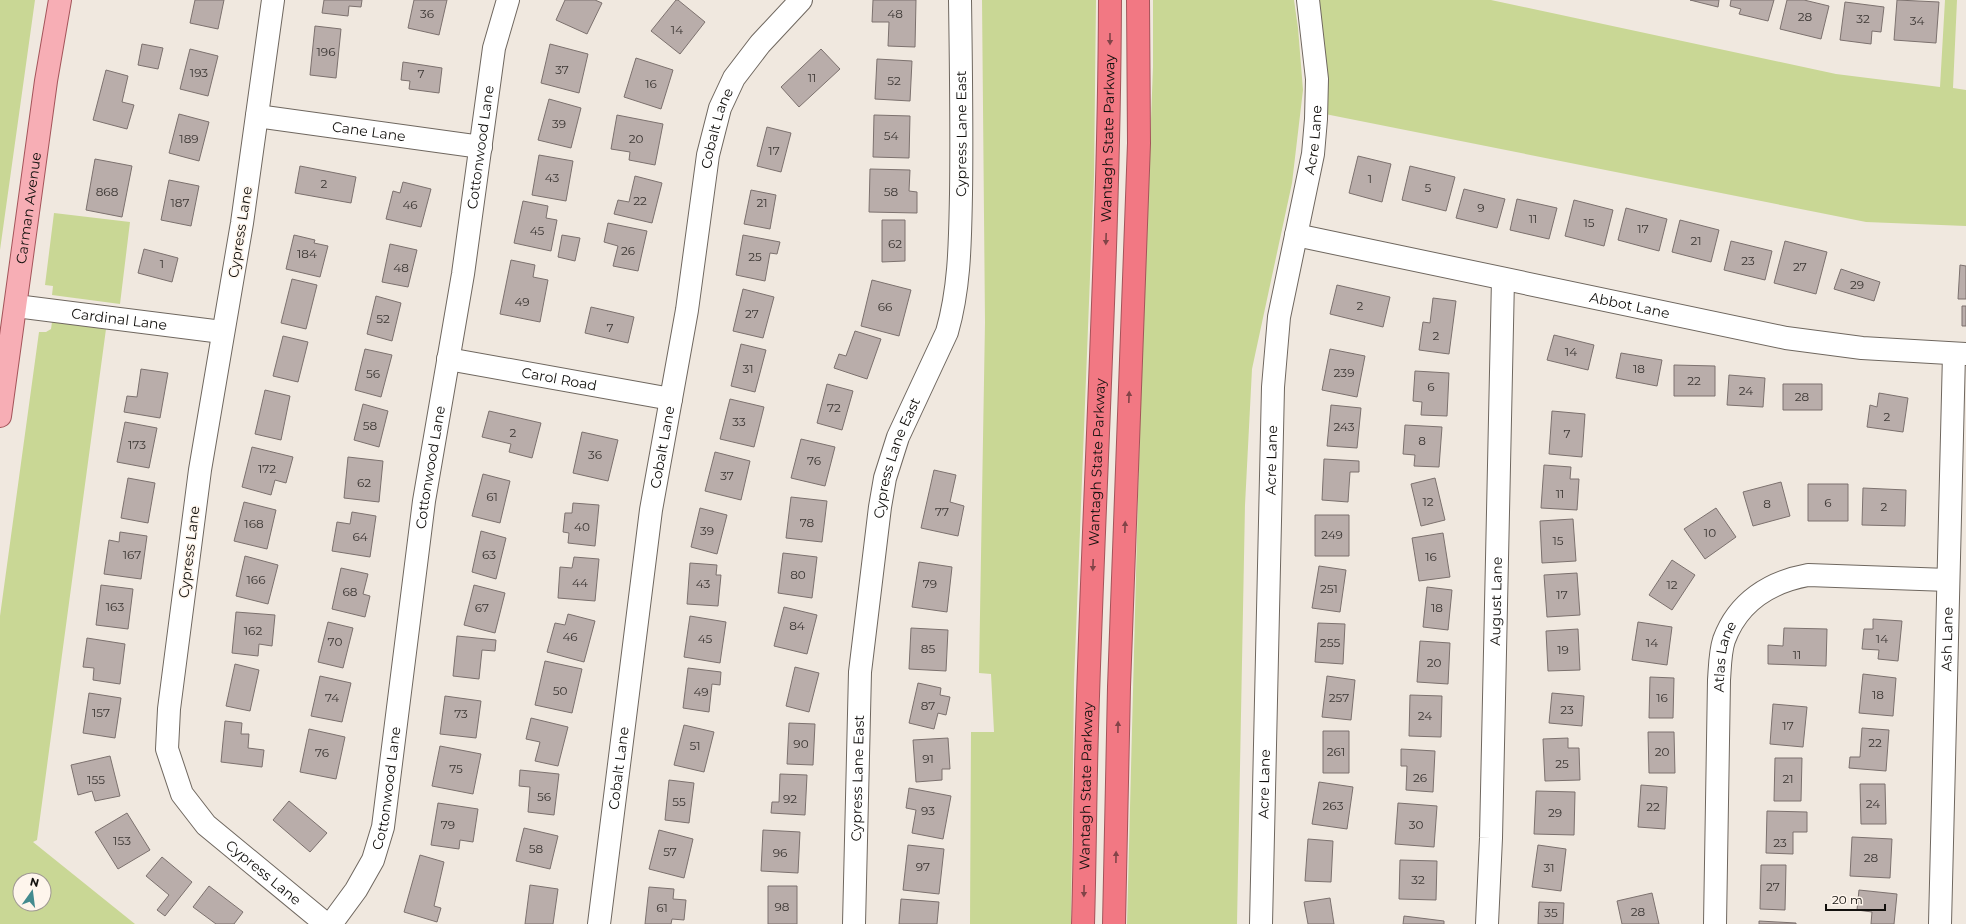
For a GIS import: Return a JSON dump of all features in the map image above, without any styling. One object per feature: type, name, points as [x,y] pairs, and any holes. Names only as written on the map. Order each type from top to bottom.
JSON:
[{"type":"highway","name":"Wantagh State Parkway","points":[[1084,924],[1087,730],[1104,320],[1110,0]]},
{"type":"highway","name":"Wantagh State Parkway","points":[[1114,924],[1118,687],[1139,151],[1138,0]]},
{"type":"main road","name":"Carman Avenue","points":[[0,416],[46,82],[60,0]]},
{"type":"street","name":"Cypress Lane","points":[[273,0],[242,223],[222,332],[200,470],[169,709],[167,749],[182,794],[206,825],[326,924]]},
{"type":"street","name":"Cottonwood Lane","points":[[331,924],[356,890],[373,860],[383,827],[424,501],[463,274],[494,48],[508,0]]},
{"type":"street","name":"Cobalt Lane","points":[[599,924],[651,510],[687,310],[708,155],[720,108],[734,78],[756,50],[801,0]]},
{"type":"street","name":"Cypress Lane East","points":[[854,924],[860,672],[880,507],[885,478],[898,437],[947,332],[952,315],[958,278],[962,126],[960,0]]},
{"type":"street","name":"Acre Lane","points":[[1261,924],[1273,387],[1279,317],[1313,154],[1317,80],[1308,0]]},
{"type":"street","name":"Cane Lane","points":[[257,116],[481,147]]},
{"type":"street","name":"Abbot Lane","points":[[1296,235],[1786,338],[1862,348],[1960,354]]},
{"type":"street","name":"August Lane","points":[[1487,924],[1491,814],[1503,279]]},
{"type":"street","name":"Cardinal Lane","points":[[16,306],[222,332]]},
{"type":"street","name":"Ash Lane","points":[[1940,924],[1948,580],[1960,354]]},
{"type":"street","name":"Carol Road","points":[[448,358],[671,399]]},
{"type":"street","name":"Atlas Lane","points":[[1715,924],[1719,680],[1724,641],[1734,622],[1750,602],[1767,588],[1788,579],[1808,575],[1948,580]]},
{"type":"green space","points":[[0,0],[35,0],[0,250]]},
{"type":"green space","points":[[982,0],[1096,0],[1094,176],[1074,682],[1071,924],[970,924],[971,732],[994,732],[991,674],[979,673],[985,322]]},
{"type":"green space","points":[[1153,0],[1294,0],[1298,28],[1303,90],[1292,183],[1252,369],[1245,505],[1237,924],[1127,924],[1141,380],[1153,67]]},
{"type":"green space","points":[[1312,0],[1491,0],[1836,74],[1940,87],[1945,0],[1957,0],[1953,88],[1966,90],[1966,226],[1866,222],[1320,113]]},
{"type":"green space","points":[[54,213],[130,222],[120,304],[52,295],[53,286],[45,285]]},
{"type":"green space","points":[[52,322],[106,329],[37,840],[33,842],[135,924],[0,924],[0,616],[39,332],[46,332],[51,329]]},
{"type":"building","points":[[195,0],[224,0],[218,29],[190,23]]},
{"type":"building","points":[[324,0],[362,0],[361,7],[349,6],[348,16],[322,13]]},
{"type":"building","points":[[414,0],[447,0],[439,35],[408,28]]},
{"type":"building","points":[[565,0],[595,0],[602,3],[587,34],[556,20]]},
{"type":"building","points":[[676,0],[678,0],[705,22],[680,54],[651,31]]},
{"type":"building","points":[[873,0],[916,0],[915,47],[888,46],[889,22],[872,22]]},
{"type":"building","points":[[1690,0],[1719,0],[1718,7]]},
{"type":"building","points":[[1731,0],[1774,0],[1768,21],[1739,14],[1741,9],[1730,6]]},
{"type":"building","points":[[1787,0],[1804,0],[1829,6],[1821,39],[1780,29]]},
{"type":"building","points":[[1897,0],[1939,2],[1936,43],[1894,40]]},
{"type":"building","points":[[1845,2],[1884,7],[1881,32],[1872,31],[1871,44],[1840,40]]},
{"type":"building","points":[[315,26],[341,29],[336,78],[310,75]]},
{"type":"building","points":[[142,44],[163,48],[158,69],[138,65]]},
{"type":"building","points":[[550,44],[588,54],[579,93],[541,83]]},
{"type":"building","points":[[190,49],[218,56],[208,96],[180,89]]},
{"type":"building","points":[[821,49],[840,69],[799,107],[781,87]]},
{"type":"building","points":[[636,58],[673,70],[661,109],[624,97]]},
{"type":"building","points":[[877,59],[912,61],[910,101],[875,99]]},
{"type":"building","points":[[403,62],[442,68],[439,93],[409,89],[410,81],[401,80]]},
{"type":"building","points":[[106,70],[128,76],[122,102],[134,105],[127,129],[93,120]]},
{"type":"building","points":[[549,99],[581,108],[571,148],[538,140]]},
{"type":"building","points":[[179,114],[209,122],[199,161],[169,153]]},
{"type":"building","points":[[617,115],[663,124],[655,165],[629,160],[630,152],[611,149]]},
{"type":"building","points":[[874,115],[910,116],[909,158],[873,157]]},
{"type":"building","points":[[767,127],[791,133],[781,172],[757,166]]},
{"type":"building","points":[[539,155],[573,161],[566,201],[532,195]]},
{"type":"building","points":[[1358,156],[1391,164],[1382,202],[1349,193]]},
{"type":"building","points":[[95,159],[132,166],[122,217],[86,210]]},
{"type":"building","points":[[300,166],[356,177],[351,203],[295,193]]},
{"type":"building","points":[[1410,166],[1455,177],[1446,211],[1402,200]]},
{"type":"building","points":[[870,169],[910,170],[909,191],[917,192],[917,213],[869,212]]},
{"type":"building","points":[[635,176],[662,183],[652,223],[614,214],[618,200],[629,202]]},
{"type":"building","points":[[169,180],[199,186],[191,226],[161,220]]},
{"type":"building","points":[[403,182],[431,189],[421,227],[386,219],[393,191],[400,193]]},
{"type":"building","points":[[1464,189],[1505,199],[1497,228],[1456,218]]},
{"type":"building","points":[[751,190],[776,195],[770,229],[744,224]]},
{"type":"building","points":[[1517,199],[1557,208],[1549,239],[1510,230]]},
{"type":"building","points":[[1574,200],[1613,210],[1604,246],[1565,236]]},
{"type":"building","points":[[523,201],[548,206],[546,218],[557,220],[551,251],[514,243]]},
{"type":"building","points":[[1626,208],[1667,219],[1659,251],[1618,240]]},
{"type":"building","points":[[882,220],[905,220],[905,261],[882,262]]},
{"type":"building","points":[[1680,220],[1719,230],[1711,262],[1672,252]]},
{"type":"building","points":[[608,223],[647,231],[638,271],[613,266],[618,246],[604,242]]},
{"type":"building","points":[[294,235],[315,240],[314,243],[328,246],[320,277],[286,269]]},
{"type":"building","points":[[562,235],[580,238],[575,261],[558,257]]},
{"type":"building","points":[[743,235],[780,242],[777,254],[770,253],[765,281],[736,275]]},
{"type":"building","points":[[1731,241],[1772,251],[1765,280],[1724,270]]},
{"type":"building","points":[[1785,241],[1827,252],[1816,294],[1774,283]]},
{"type":"building","points":[[390,244],[417,250],[408,287],[382,282]]},
{"type":"building","points":[[144,249],[178,258],[172,282],[138,273]]},
{"type":"building","points":[[511,260],[535,265],[533,277],[548,280],[540,322],[500,314]]},
{"type":"building","points":[[1960,265],[1966,266],[1966,299],[1958,299]]},
{"type":"building","points":[[1841,269],[1880,282],[1874,301],[1834,289]]},
{"type":"building","points":[[292,279],[317,285],[306,329],[281,323]]},
{"type":"building","points":[[872,280],[911,290],[899,336],[861,326]]},
{"type":"building","points":[[1337,285],[1390,297],[1383,327],[1330,314]]},
{"type":"building","points":[[743,289],[774,297],[763,338],[733,331]]},
{"type":"building","points":[[376,296],[401,303],[392,341],[367,334]]},
{"type":"building","points":[[1433,298],[1456,301],[1449,354],[1419,350],[1423,322],[1430,323]]},
{"type":"building","points":[[1962,306],[1966,306],[1966,326],[1962,326]]},
{"type":"building","points":[[591,307],[634,317],[628,343],[585,333]]},
{"type":"building","points":[[855,331],[881,339],[867,379],[834,368],[839,354],[846,356]]},
{"type":"building","points":[[1554,335],[1594,345],[1588,370],[1547,360]]},
{"type":"building","points":[[283,336],[308,342],[298,382],[273,376]]},
{"type":"building","points":[[741,344],[766,350],[755,392],[731,386]]},
{"type":"building","points":[[365,349],[392,355],[381,397],[355,390]]},
{"type":"building","points":[[1330,349],[1365,356],[1357,397],[1322,390]]},
{"type":"building","points":[[1621,353],[1662,360],[1657,386],[1616,378]]},
{"type":"building","points":[[1674,365],[1715,366],[1715,396],[1674,396]]},
{"type":"building","points":[[141,369],[168,373],[160,418],[124,412],[127,396],[137,397]]},
{"type":"building","points":[[1415,371],[1449,373],[1447,416],[1421,415],[1422,402],[1413,401]]},
{"type":"building","points":[[1729,375],[1765,378],[1763,407],[1727,405]]},
{"type":"building","points":[[827,384],[853,391],[842,430],[817,423]]},
{"type":"building","points":[[1783,384],[1822,384],[1822,410],[1783,410]]},
{"type":"building","points":[[265,390],[290,396],[281,440],[255,434]]},
{"type":"building","points":[[1879,393],[1908,398],[1903,432],[1867,427],[1870,405],[1877,407]]},
{"type":"building","points":[[730,399],[764,407],[754,447],[720,439]]},
{"type":"building","points":[[363,404],[388,411],[379,447],[354,440]]},
{"type":"building","points":[[1331,405],[1361,408],[1357,448],[1327,446]]},
{"type":"building","points":[[489,411],[541,423],[532,458],[509,452],[511,444],[482,437]]},
{"type":"building","points":[[1552,411],[1585,414],[1582,457],[1549,454]]},
{"type":"building","points":[[125,422],[157,428],[149,468],[117,462]]},
{"type":"building","points":[[1405,425],[1442,427],[1439,467],[1414,466],[1415,455],[1403,454]]},
{"type":"building","points":[[582,432],[618,440],[608,481],[573,473]]},
{"type":"building","points":[[801,439],[835,447],[825,486],[791,478]]},
{"type":"building","points":[[252,447],[293,457],[286,483],[275,480],[271,495],[242,487]]},
{"type":"building","points":[[715,452],[750,461],[741,500],[705,491]]},
{"type":"building","points":[[348,457],[383,461],[379,502],[344,498]]},
{"type":"building","points":[[1324,459],[1359,461],[1359,472],[1350,472],[1348,502],[1322,500]]},
{"type":"building","points":[[1544,465],[1571,467],[1570,479],[1579,479],[1577,510],[1541,508]]},
{"type":"building","points":[[934,470],[956,475],[950,502],[964,506],[958,536],[921,528]]},
{"type":"building","points":[[483,474],[510,481],[500,523],[472,516]]},
{"type":"building","points":[[128,478],[155,483],[148,523],[121,518]]},
{"type":"building","points":[[1435,478],[1445,520],[1421,526],[1411,484]]},
{"type":"building","points":[[1781,482],[1790,516],[1753,526],[1743,492]]},
{"type":"building","points":[[1808,484],[1848,484],[1848,521],[1808,521]]},
{"type":"building","points":[[1863,488],[1906,490],[1905,526],[1862,525]]},
{"type":"building","points":[[791,497],[827,501],[822,542],[786,538]]},
{"type":"building","points":[[244,502],[276,510],[267,549],[234,541]]},
{"type":"building","points":[[573,503],[599,505],[595,546],[568,543],[569,533],[563,532],[565,513],[572,513]]},
{"type":"building","points":[[700,508],[727,515],[717,554],[691,547]]},
{"type":"building","points":[[1716,508],[1736,537],[1705,559],[1684,529]]},
{"type":"building","points":[[352,512],[376,516],[370,557],[332,551],[337,522],[350,524]]},
{"type":"building","points":[[1315,515],[1349,515],[1349,556],[1315,556]]},
{"type":"building","points":[[1573,519],[1576,561],[1542,563],[1540,521]]},
{"type":"building","points":[[481,531],[506,538],[496,579],[472,572]]},
{"type":"building","points":[[120,532],[147,536],[141,579],[104,574],[109,540],[119,542]]},
{"type":"building","points":[[1443,533],[1450,577],[1419,581],[1412,538]]},
{"type":"building","points":[[783,553],[817,557],[812,598],[778,593]]},
{"type":"building","points":[[245,556],[278,565],[268,604],[236,596]]},
{"type":"building","points":[[574,557],[599,559],[595,601],[558,598],[560,567],[572,568]]},
{"type":"building","points":[[1672,560],[1695,575],[1672,610],[1649,595]]},
{"type":"building","points":[[919,562],[952,567],[947,612],[912,607]]},
{"type":"building","points":[[690,563],[717,565],[716,575],[721,575],[718,606],[687,604]]},
{"type":"building","points":[[1319,566],[1346,570],[1340,612],[1312,608]]},
{"type":"building","points":[[341,568],[368,574],[363,594],[370,596],[365,617],[332,609]]},
{"type":"building","points":[[1577,573],[1580,615],[1547,617],[1544,575]]},
{"type":"building","points":[[101,585],[133,589],[128,629],[96,625]]},
{"type":"building","points":[[474,585],[505,593],[495,633],[464,625]]},
{"type":"building","points":[[1427,587],[1452,590],[1448,630],[1423,627]]},
{"type":"building","points":[[784,607],[817,615],[807,654],[774,646]]},
{"type":"building","points":[[236,612],[275,615],[272,646],[259,644],[258,656],[232,653]]},
{"type":"building","points":[[568,614],[595,621],[584,662],[547,652],[555,623],[565,625]]},
{"type":"building","points":[[690,616],[726,622],[720,663],[684,657]]},
{"type":"building","points":[[1873,619],[1902,621],[1898,661],[1878,659],[1879,650],[1862,649],[1864,629],[1873,629]]},
{"type":"building","points":[[328,622],[353,628],[343,668],[318,662]]},
{"type":"building","points":[[1638,622],[1672,627],[1667,665],[1632,660]]},
{"type":"building","points":[[1318,623],[1345,624],[1343,664],[1315,662]]},
{"type":"building","points":[[911,628],[948,630],[946,671],[909,669]]},
{"type":"building","points":[[1784,628],[1827,629],[1826,666],[1768,664],[1768,645],[1783,646]]},
{"type":"building","points":[[1578,629],[1580,670],[1548,671],[1546,631]]},
{"type":"building","points":[[457,636],[496,640],[495,651],[482,650],[479,679],[453,676]]},
{"type":"building","points":[[87,638],[125,644],[120,684],[93,680],[94,668],[83,667]]},
{"type":"building","points":[[1420,641],[1450,643],[1448,684],[1417,682]]},
{"type":"building","points":[[545,661],[582,669],[572,713],[535,705]]},
{"type":"building","points":[[235,664],[259,670],[250,711],[226,706]]},
{"type":"building","points":[[795,667],[819,673],[809,712],[786,706]]},
{"type":"building","points":[[688,668],[721,672],[720,685],[712,684],[709,712],[683,708]]},
{"type":"building","points":[[1863,674],[1896,678],[1893,716],[1859,713]]},
{"type":"building","points":[[320,676],[351,683],[342,722],[311,716]]},
{"type":"building","points":[[1327,676],[1355,680],[1351,720],[1322,717]]},
{"type":"building","points":[[1650,677],[1674,678],[1673,718],[1649,718]]},
{"type":"building","points":[[918,683],[941,688],[940,695],[950,697],[946,715],[938,713],[934,729],[909,723]]},
{"type":"building","points":[[89,693],[121,698],[115,738],[83,733]]},
{"type":"building","points":[[1552,693],[1584,696],[1582,726],[1549,723]]},
{"type":"building","points":[[1410,695],[1442,696],[1441,737],[1409,736]]},
{"type":"building","points":[[445,696],[481,701],[476,738],[440,734]]},
{"type":"building","points":[[1773,704],[1807,707],[1803,747],[1770,744]]},
{"type":"building","points":[[531,718],[568,727],[558,766],[535,761],[540,742],[526,739]]},
{"type":"building","points":[[225,721],[242,723],[241,734],[249,734],[248,748],[264,750],[262,767],[221,762]]},
{"type":"building","points":[[789,723],[815,724],[813,765],[787,764]]},
{"type":"building","points":[[684,725],[714,732],[704,772],[674,765]]},
{"type":"building","points":[[1862,728],[1889,730],[1886,771],[1849,768],[1850,757],[1860,757]]},
{"type":"building","points":[[309,729],[345,737],[336,779],[300,772]]},
{"type":"building","points":[[1323,731],[1349,731],[1349,773],[1323,773]]},
{"type":"building","points":[[1648,732],[1674,732],[1675,773],[1649,773]]},
{"type":"building","points":[[948,738],[950,769],[942,769],[942,780],[916,782],[913,740]]},
{"type":"building","points":[[1568,738],[1568,748],[1579,748],[1580,780],[1545,781],[1543,739]]},
{"type":"building","points":[[440,746],[481,754],[473,794],[432,786]]},
{"type":"building","points":[[1401,749],[1435,751],[1433,792],[1406,790],[1407,766],[1401,766]]},
{"type":"building","points":[[110,756],[120,796],[95,801],[92,791],[78,795],[71,765]]},
{"type":"building","points":[[1775,758],[1802,758],[1801,801],[1774,801]]},
{"type":"building","points":[[520,770],[559,774],[554,815],[528,812],[530,787],[519,786]]},
{"type":"building","points":[[780,774],[807,775],[805,815],[771,813],[772,802],[779,802]]},
{"type":"building","points":[[669,780],[694,783],[689,823],[665,820]]},
{"type":"building","points":[[1319,782],[1353,787],[1347,829],[1312,824]]},
{"type":"building","points":[[1860,784],[1885,784],[1886,824],[1861,824]]},
{"type":"building","points":[[1641,785],[1667,787],[1665,829],[1638,827]]},
{"type":"building","points":[[909,788],[951,796],[943,839],[912,833],[916,810],[906,808]]},
{"type":"building","points":[[1536,791],[1575,792],[1574,835],[1534,834]]},
{"type":"building","points":[[289,801],[327,833],[310,852],[273,820]]},
{"type":"building","points":[[438,803],[478,809],[473,842],[460,840],[459,849],[431,845]]},
{"type":"building","points":[[1398,803],[1437,806],[1434,847],[1395,844]]},
{"type":"building","points":[[1767,811],[1807,812],[1807,832],[1793,832],[1793,854],[1766,853]]},
{"type":"building","points":[[127,813],[150,850],[118,869],[95,832]]},
{"type":"building","points":[[524,828],[558,836],[550,869],[516,861]]},
{"type":"building","points":[[659,830],[693,839],[684,878],[649,869]]},
{"type":"building","points":[[763,830],[800,832],[798,873],[761,871]]},
{"type":"building","points":[[1852,837],[1892,839],[1890,878],[1850,876]]},
{"type":"building","points":[[1308,839],[1333,841],[1331,882],[1305,881]]},
{"type":"building","points":[[908,845],[944,849],[939,894],[903,890]]},
{"type":"building","points":[[1538,845],[1566,849],[1561,891],[1532,887]]},
{"type":"building","points":[[420,855],[444,862],[434,906],[441,908],[437,922],[404,912]]},
{"type":"building","points":[[162,857],[192,882],[165,916],[157,910],[169,895],[146,876]]},
{"type":"building","points":[[1400,860],[1437,861],[1436,900],[1399,899]]},
{"type":"building","points":[[1761,865],[1786,865],[1785,910],[1760,909]]},
{"type":"building","points":[[530,885],[558,889],[553,924],[525,924]]},
{"type":"building","points":[[209,886],[243,912],[234,924],[216,924],[193,907]]},
{"type":"building","points":[[768,886],[797,886],[797,924],[768,924]]},
{"type":"building","points":[[649,887],[674,889],[673,899],[686,900],[684,920],[672,919],[671,924],[645,924]]},
{"type":"building","points":[[1859,890],[1897,894],[1894,924],[1871,924],[1872,912],[1857,910]]},
{"type":"building","points":[[1652,893],[1659,924],[1622,924],[1617,901]]},
{"type":"building","points":[[1330,898],[1334,924],[1308,924],[1304,902]]},
{"type":"building","points":[[901,899],[939,902],[937,924],[899,924]]},
{"type":"building","points":[[1539,902],[1564,903],[1563,924],[1538,924]]},
{"type":"building","points":[[1404,916],[1444,921],[1444,924],[1403,924]]},
{"type":"building","points":[[1759,921],[1796,923],[1796,924],[1759,924]]}]
